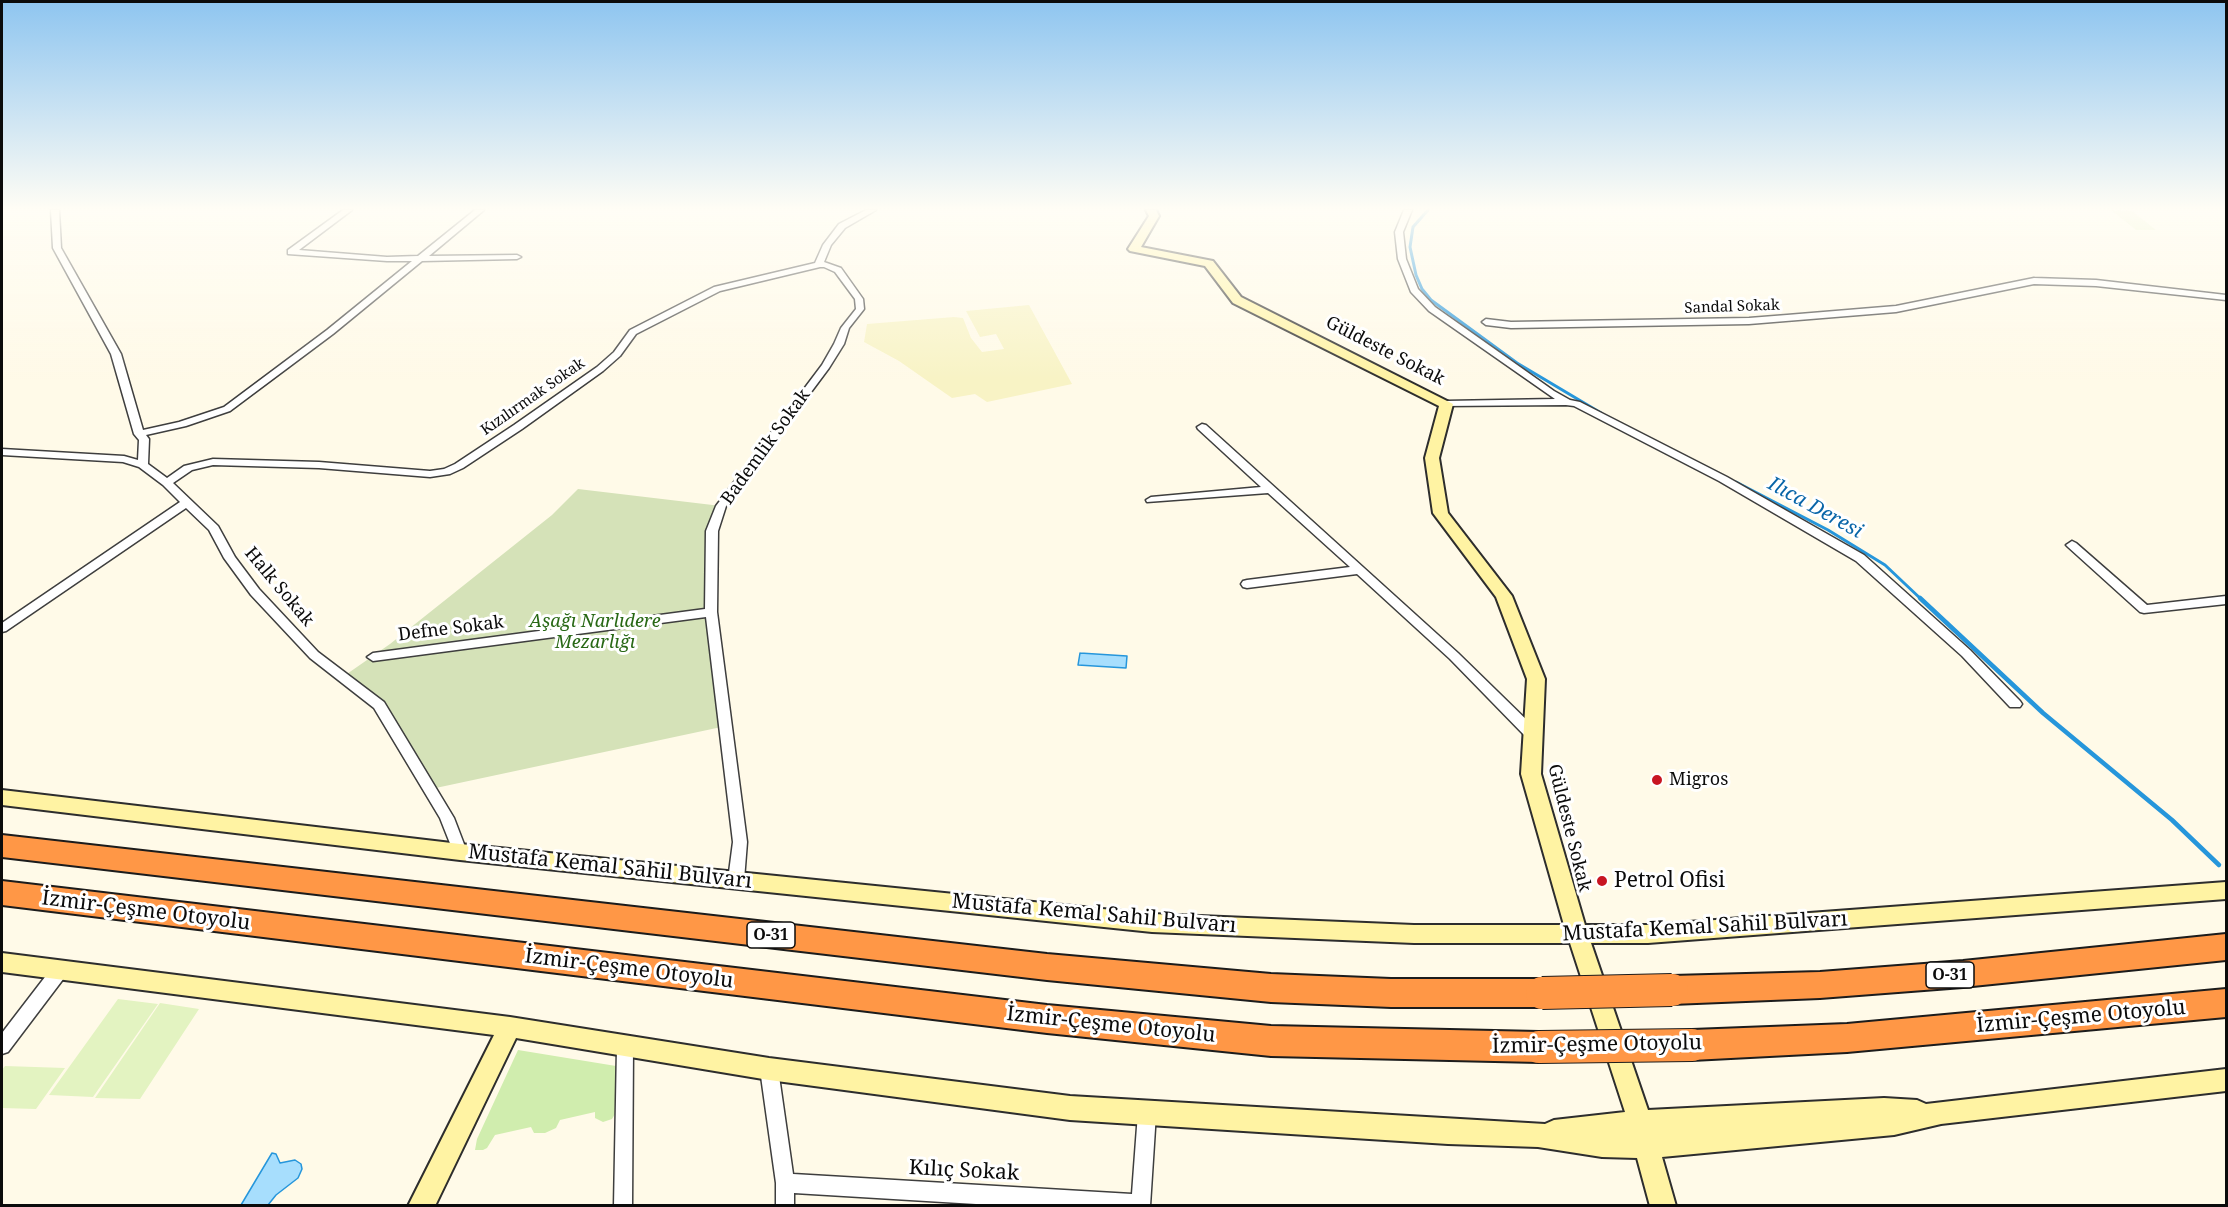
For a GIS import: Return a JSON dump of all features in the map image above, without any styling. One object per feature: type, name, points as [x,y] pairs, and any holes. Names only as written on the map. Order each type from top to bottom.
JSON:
[{"type":"highway","name":"O-31","points":[[2,846],[1071,969],[1271,988],[1391,993],[1542,993],[1844,983],[2226,947]]},
{"type":"highway","name":"İzmir-Çeşme Otoyolu","points":[[2,893],[1059,1020],[1271,1041],[1539,1047],[1692,1045],[1847,1038],[2226,1003]]},
{"type":"street","points":[[66,266],[116,354],[140,434],[144,440],[143,465]]},
{"type":"street","points":[[140,434],[182,424],[227,409],[277,373],[412,266]]},
{"type":"street","name":"Kızılırmak Sokak","points":[[167,483],[188,468],[213,462],[328,465],[430,474],[446,472],[459,466],[518,427],[600,369],[617,354],[633,332],[647,324],[717,289],[815,266]]},
{"type":"street","name":"Bademlik Sokak","points":[[736,880],[740,842],[711,612],[712,531],[721,506],[826,366],[839,344],[844,328],[860,309],[859,299],[838,270],[830,266]]},
{"type":"street","name":"Güldeste Sokak","points":[[1212,266],[1237,300],[1446,404],[1432,458],[1441,513],[1504,596],[1536,679],[1531,774],[1578,936],[1644,1134],[1663,1206]]},
{"type":"street","points":[[1405,266],[1414,290],[1432,309],[1567,402]]},
{"type":"street","name":"Sandal Sokak","points":[[1486,322],[1511,325],[1787,318],[1896,309],[2034,281],[2096,283],[2226,298]]},
{"type":"street","points":[[1446,404],[1567,402],[1577,404],[1723,479],[1860,558],[1966,652],[2015,704]]},
{"type":"street","points":[[1202,427],[1454,656],[1533,735]]},
{"type":"street","name":"Halk Sokak","points":[[2,452],[124,459],[143,465],[167,483],[214,528],[230,558],[255,592],[314,655],[379,705],[447,818],[460,852]]},
{"type":"street","points":[[1151,500],[1271,489]]},
{"type":"street","points":[[2,628],[186,503]]},
{"type":"street","points":[[2072,545],[2144,609],[2226,600]]},
{"type":"street","points":[[1247,584],[1359,570]]},
{"type":"street","name":"Defne Sokak","points":[[373,657],[711,612]]},
{"type":"street","name":"Mustafa Kemal Sahil Bulvarı","points":[[2,798],[460,852],[1152,923],[1414,934],[1578,936],[1648,934],[2226,890]]},
{"type":"street","points":[[2,963],[510,1027],[769,1069],[1070,1108],[1448,1132],[1538,1135],[1602,1145],[1644,1134],[1894,1123],[1941,1112],[2226,1080]]},
{"type":"street","points":[[2,1046],[60,969]]},
{"type":"street","points":[[421,1206],[510,1027]]},
{"type":"street","points":[[623,1206],[626,1047]]},
{"type":"street","points":[[769,1069],[785,1183],[785,1206]]},
{"type":"street","points":[[1141,1205],[1147,1113]]},
{"type":"street","name":"Kılıç Sokak","points":[[785,1183],[1141,1205]]},
{"type":"shaded area","points":[[1029,305],[1072,384],[987,402],[975,394],[952,398],[899,361],[864,342],[867,324],[954,317],[963,318],[971,338],[982,352],[1004,349],[996,334],[980,337],[966,311]]},
{"type":"green space","name":"Aşağı Narlıdere Mezarlığı","points":[[578,489],[721,506],[710,574],[726,726],[431,789],[379,705],[344,676],[390,644],[552,515]]},
{"type":"green space","points":[[118,999],[158,1004],[93,1097],[49,1095]]},
{"type":"green space","points":[[160,1003],[199,1009],[140,1099],[95,1098]]},
{"type":"green space","points":[[518,1050],[616,1066],[615,1114],[612,1119],[603,1122],[595,1118],[595,1112],[560,1120],[556,1128],[545,1133],[534,1133],[531,1127],[495,1135],[487,1148],[475,1150],[477,1139]]},
{"type":"green space","points":[[5,1066],[65,1068],[36,1109],[2,1108],[2,1070]]},
{"type":"water","points":[[1080,653],[1127,656],[1126,668],[1078,665]]},
{"type":"water","points":[[272,1153],[276,1154],[280,1163],[295,1160],[301,1164],[302,1169],[298,1178],[276,1195],[268,1205],[241,1205]]},
{"type":"waterway","name":"Ilıca Deresi","points":[[1414,266],[1422,289],[1431,300],[1517,363],[1601,413]]},
{"type":"waterway","name":"Ilıca Deresi","points":[[1736,482],[1828,530],[1885,565],[1922,600]]},
{"type":"waterway","name":"Ilıca Deresi","points":[[1920,598],[2043,713],[2172,820],[2219,865]]},
{"type":"place","name":"Migros","points":[[1657,780]]},
{"type":"place","name":"Petrol Ofisi","points":[[1602,881]]}]
